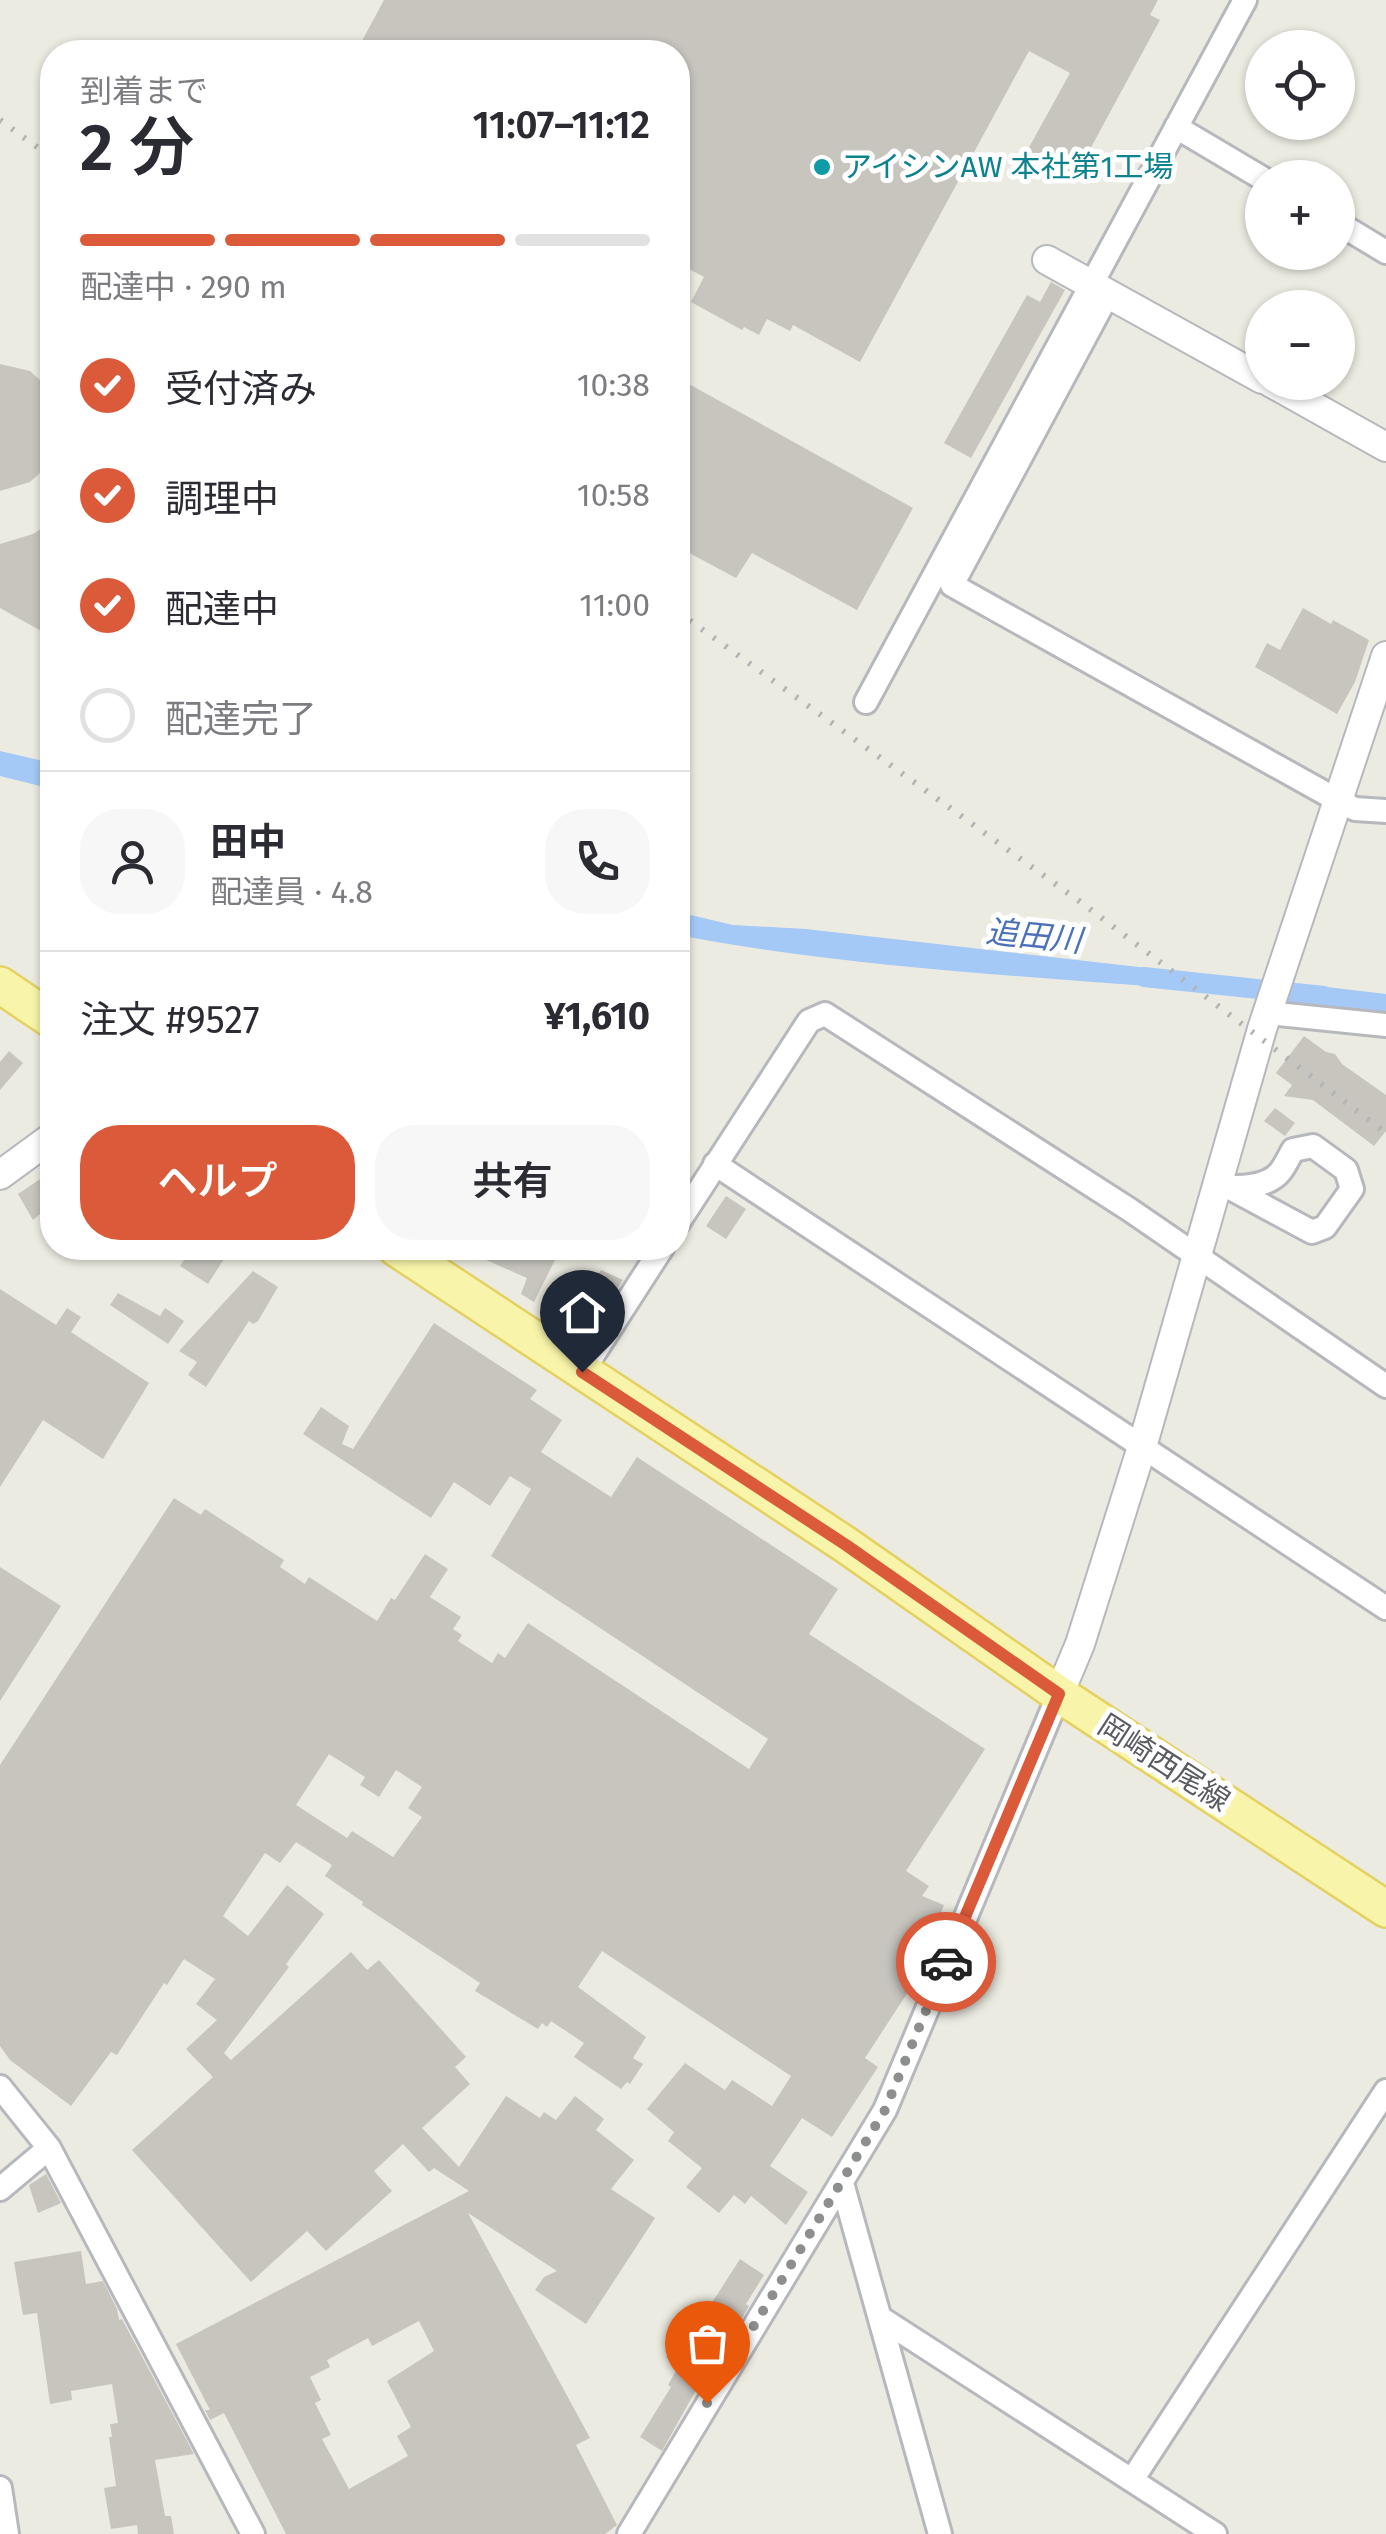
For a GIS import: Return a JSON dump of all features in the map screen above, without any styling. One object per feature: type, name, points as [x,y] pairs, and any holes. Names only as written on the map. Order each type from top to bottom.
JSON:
[{"type":"main road","points":[[0,985],[40,1012]]},
{"type":"main road","name":"岡崎西尾線","points":[[414,1260],[1386,1909]]},
{"type":"street","points":[[1245,0],[1176,127],[952,585],[1355,809],[1386,811]]},
{"type":"street","points":[[1176,127],[1245,168]]},
{"type":"street","points":[[1355,233],[1386,252]]},
{"type":"street","points":[[1047,260],[1245,369]]},
{"type":"street","points":[[866,702],[1099,289]]},
{"type":"street","points":[[1303,400],[1386,446]]},
{"type":"street","points":[[629,2534],[842,2183],[899,2080],[1080,1644],[1198,1257],[1225,1186],[1269,1009],[1386,656]]},
{"type":"street","points":[[1269,1009],[1386,1025]]},
{"type":"street","points":[[690,1204],[809,1022],[825,1014],[1198,1257],[1386,1386]]},
{"type":"street","points":[[0,1175],[40,1146]]},
{"type":"street","points":[[1313,1146],[1346,1170],[1352,1189],[1325,1227],[1312,1232],[1225,1186],[1270,1180],[1279,1174],[1293,1150],[1313,1146]]},
{"type":"street","points":[[715,1164],[1386,1608]]},
{"type":"street","points":[[582,1372],[654,1260]]},
{"type":"street","points":[[0,2087],[50,2148],[254,2534]]},
{"type":"street","points":[[1132,2480],[1386,2091]]},
{"type":"street","points":[[0,2188],[50,2148]]},
{"type":"street","points":[[842,2183],[940,2534]]},
{"type":"street","points":[[882,2318],[1215,2534]]},
{"type":"street","points":[[0,2488],[7,2534]]},
{"type":"water","points":[[0,751],[40,760],[40,786],[0,776]]},
{"type":"water","points":[[690,915],[733,925],[806,929],[1156,969],[1183,989],[929,969],[690,937]]},
{"type":"water","points":[[1301,984],[1386,994],[1386,1012],[1294,1003]]},
{"type":"building","name":"アイシンAW 本社第1工場","points":[[384,0],[1158,0],[1150,15],[1160,20],[1075,177],[1027,151],[1070,73],[1029,51],[860,362],[793,325],[790,331],[767,319],[759,335],[691,302],[704,277],[690,269],[690,40],[362,40]]},
{"type":"building","points":[[1051,282],[1065,290],[971,458],[944,443],[1027,295],[1040,302]]},
{"type":"building","points":[[0,364],[30,371],[40,380],[40,473],[30,482],[0,491]]},
{"type":"building","points":[[690,385],[913,508],[857,610],[752,553],[736,578],[690,553]]},
{"type":"building","points":[[40,530],[40,630],[0,608],[0,544]]},
{"type":"building","points":[[1303,608],[1369,640],[1355,682],[1337,714],[1255,667],[1267,643],[1280,650]]},
{"type":"building","points":[[1304,1036],[1335,1054],[1342,1064],[1386,1095],[1386,1131],[1374,1146],[1313,1100],[1284,1096],[1292,1085],[1276,1073]]},
{"type":"building","points":[[9,1051],[23,1063],[0,1090],[0,1062]]},
{"type":"building","points":[[1275,1108],[1295,1123],[1285,1136],[1264,1121]]},
{"type":"building","points":[[40,1179],[40,1214],[33,1220],[18,1194]]},
{"type":"building","points":[[726,1196],[746,1209],[726,1239],[706,1226]]},
{"type":"building","points":[[184,1260],[223,1260],[208,1284],[180,1266]]},
{"type":"building","points":[[486,1260],[555,1260],[534,1302],[521,1294],[527,1278]]},
{"type":"building","points":[[601,1270],[623,1280],[600,1316],[581,1302]]},
{"type":"building","points":[[253,1271],[278,1287],[258,1321],[249,1321],[206,1387],[188,1375],[197,1362],[179,1351]]},
{"type":"building","points":[[0,1289],[56,1325],[67,1308],[81,1317],[71,1332],[149,1383],[103,1459],[43,1420],[0,1487]]},
{"type":"building","points":[[118,1293],[160,1316],[165,1308],[184,1321],[168,1344],[110,1305]]},
{"type":"building","points":[[434,1323],[537,1390],[530,1399],[562,1420],[541,1452],[611,1497],[637,1457],[838,1589],[809,1634],[985,1749],[906,1871],[929,1886],[922,1896],[944,1905],[920,1967],[923,1969],[865,2058],[878,2067],[832,2137],[802,2118],[770,2166],[808,2192],[786,2225],[751,2196],[745,2204],[734,2195],[719,2213],[686,2187],[702,2168],[668,2141],[674,2132],[647,2109],[685,2063],[725,2090],[732,2080],[772,2106],[791,2076],[602,1951],[578,1987],[646,2037],[633,2058],[643,2064],[630,2084],[627,2082],[621,2089],[574,2057],[584,2043],[551,2021],[547,2027],[542,2023],[538,2029],[475,1991],[480,1983],[362,1905],[325,1876],[332,1865],[296,1842],[280,1863],[265,1853],[223,1916],[248,1936],[287,1885],[324,1914],[224,2053],[231,2060],[351,1952],[367,1970],[379,1960],[466,2057],[455,2067],[470,2084],[422,2128],[459,2167],[506,2096],[540,2118],[544,2112],[556,2120],[575,2096],[604,2119],[596,2130],[634,2160],[611,2189],[655,2218],[586,2324],[535,2290],[544,2277],[557,2271],[468,2213],[590,2438],[576,2445],[617,2525],[605,2534],[286,2534],[224,2413],[210,2420],[205,2410],[210,2410],[176,2344],[469,2191],[434,2168],[429,2172],[403,2144],[374,2171],[392,2191],[326,2251],[307,2231],[251,2282],[132,2150],[213,2077],[186,2049],[217,2020],[196,2004],[215,1979],[184,1959],[117,2055],[111,2052],[71,2106],[10,2060],[0,2046],[0,1765],[174,1498],[201,1515],[205,1509],[284,1560],[280,1567],[305,1584],[309,1577],[377,1621],[425,1554],[448,1569],[430,1597],[461,1617],[453,1629],[462,1635],[458,1641],[492,1663],[498,1653],[505,1658],[528,1623],[749,1769],[768,1739],[491,1556],[531,1489],[510,1476],[490,1506],[454,1482],[431,1518],[303,1434],[321,1407],[349,1426],[342,1444],[353,1449]],"holes":[[[329,1754],[365,1777],[360,1785],[379,1797],[396,1770],[422,1787],[408,1808],[422,1817],[393,1857],[352,1831],[347,1838],[296,1805]],[[419,2321],[434,2351],[387,2381],[411,2427],[397,2436],[408,2456],[349,2489],[322,2439],[331,2435],[315,2403],[321,2400],[310,2377],[330,2367],[327,2360],[368,2338],[372,2346]]]},
{"type":"building","points":[[0,1567],[61,1606],[0,1701]]},
{"type":"building","points":[[46,2174],[61,2203],[38,2213],[29,2185]]},
{"type":"building","points":[[81,2251],[86,2284],[103,2281],[119,2320],[122,2319],[194,2454],[155,2460],[165,2516],[171,2516],[174,2534],[138,2534],[137,2525],[111,2529],[104,2488],[116,2486],[109,2437],[110,2424],[118,2423],[112,2384],[71,2391],[72,2400],[50,2404],[37,2313],[23,2315],[14,2262]]},
{"type":"building","points":[[740,2259],[764,2275],[662,2451],[640,2437],[671,2387],[668,2385],[679,2365],[666,2357],[693,2304],[706,2312]]},
{"type":"waterway","name":"追田川","points":[[1144,977],[1324,996]]},
{"type":"railway","points":[[0,120],[40,149]]},
{"type":"railway","points":[[690,621],[1086,906],[1386,1133]]},
{"type":"way so far","points":[[707,2403],[885,2110],[946,1962]]},
{"type":"place","name":"アイシンAW 本社第1工場","points":[[822,167]]},
{"type":"route","points":[[582,1372],[846,1545],[1059,1694],[946,1962]]}]
